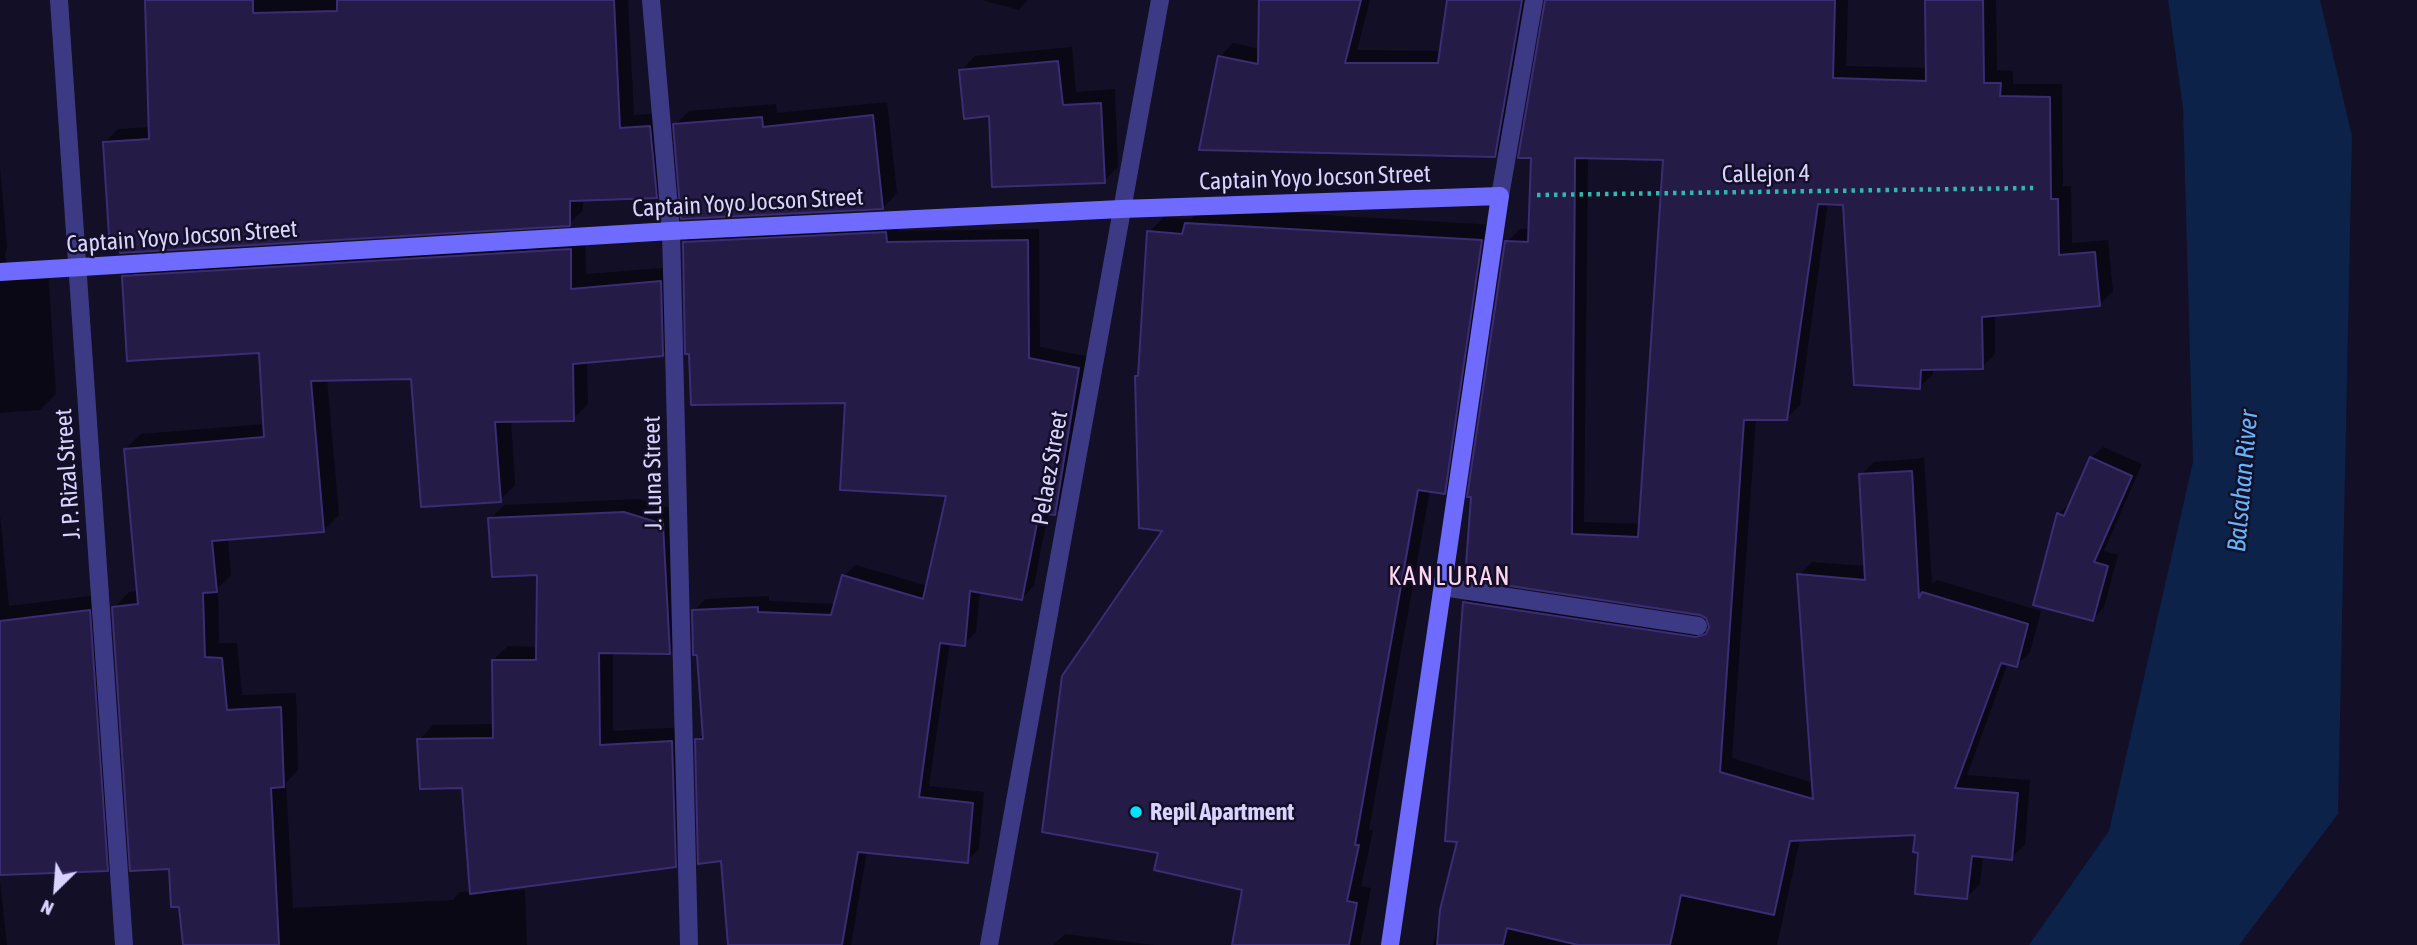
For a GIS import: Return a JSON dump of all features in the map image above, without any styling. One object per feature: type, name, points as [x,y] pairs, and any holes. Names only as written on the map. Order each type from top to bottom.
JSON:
[{"type":"main road","name":"Captain Yoyo Jocson Street","points":[[0,272],[671,231],[1121,209],[1500,196]]},
{"type":"main road","points":[[1390,945],[1500,196]]},
{"type":"street","name":"J. P. Rizal Street","points":[[59,0],[124,945]]},
{"type":"street","name":"J. Luna Street","points":[[651,0],[671,231],[689,945]]},
{"type":"street","name":"Pelaez Street","points":[[989,945],[1160,0]]},
{"type":"street","points":[[1500,196],[1534,0]]},
{"type":"street","points":[[1443,587],[1698,626]]},
{"type":"path","name":"Callejon 4","points":[[1500,196],[2033,188]]},
{"type":"water","name":"Balsahan River","points":[[2168,0],[2320,0],[2352,136],[2338,814],[2239,945],[2029,945],[2109,831],[2193,462],[2183,108]]},
{"type":"building","points":[[145,0],[253,0],[253,13],[337,11],[337,0],[614,0],[620,128],[650,126],[657,198],[570,201],[570,226],[120,253],[119,236],[109,236],[103,142],[149,139]]},
{"type":"building","points":[[1259,0],[1361,0],[1345,63],[1438,63],[1447,0],[1522,0],[1495,157],[1199,150],[1218,56],[1258,64]]},
{"type":"building","points":[[1545,0],[1835,0],[1833,78],[1926,81],[1925,0],[1983,0],[1984,83],[2001,83],[2000,96],[2050,97],[2051,199],[2058,199],[2059,255],[2095,252],[2100,306],[1982,317],[1983,369],[1921,370],[1920,389],[1854,385],[1843,205],[1818,204],[1787,420],[1744,420],[1720,772],[1813,799],[1797,574],[1865,580],[1859,474],[1912,471],[1919,598],[1922,592],[2028,624],[2017,667],[2001,663],[1955,788],[2018,793],[2012,860],[1972,856],[1967,899],[1915,894],[1918,853],[1913,852],[1915,835],[1790,841],[1774,915],[1681,895],[1670,945],[1578,945],[1507,928],[1503,945],[1437,945],[1440,910],[1457,842],[1445,841],[1463,602],[1696,637],[1706,634],[1709,627],[1706,618],[1700,615],[1465,579],[1471,497],[1467,497],[1505,241],[1528,242],[1531,158],[1518,158]],"holes":[[[1575,158],[1663,160],[1638,537],[1572,534]]]},
{"type":"building","points":[[1058,61],[1063,105],[1101,103],[1105,183],[992,187],[989,116],[964,119],[959,70]]},
{"type":"building","points":[[873,115],[883,209],[681,219],[673,124],[762,117],[763,127]]},
{"type":"building","points":[[1185,223],[1482,240],[1445,494],[1418,490],[1355,845],[1359,845],[1347,901],[1357,903],[1349,945],[1232,945],[1242,890],[1154,870],[1158,853],[1042,832],[1062,676],[1162,531],[1139,528],[1135,376],[1138,376],[1147,231],[1182,234]]},
{"type":"building","points":[[886,232],[887,242],[1028,240],[1029,358],[1079,368],[1055,515],[1039,513],[1022,600],[970,591],[965,646],[940,643],[919,797],[973,803],[968,863],[858,852],[842,945],[728,945],[721,861],[698,864],[695,739],[703,739],[697,655],[693,655],[692,610],[758,607],[758,612],[831,615],[842,575],[923,599],[946,496],[840,490],[845,403],[691,405],[689,354],[685,354],[683,242]]},
{"type":"building","points":[[571,249],[571,289],[661,281],[663,356],[573,364],[574,421],[495,422],[501,502],[421,507],[411,379],[311,381],[324,532],[212,541],[217,592],[203,593],[205,657],[222,658],[227,710],[281,707],[284,787],[271,788],[279,945],[183,945],[179,907],[171,907],[169,869],[130,871],[112,607],[138,604],[124,449],[264,437],[259,353],[127,361],[122,276]]},
{"type":"building","points":[[2090,457],[2132,476],[2094,562],[2108,566],[2093,621],[2033,605],[2057,513],[2064,516]]},
{"type":"building","points":[[624,512],[663,524],[670,654],[599,653],[600,745],[672,741],[676,867],[470,894],[462,788],[420,789],[417,739],[493,738],[492,660],[536,660],[537,575],[492,577],[488,518]]},
{"type":"building","points":[[90,610],[108,871],[0,875],[0,621]]},
{"type":"place","name":"Repil Apartment","points":[[1136,812]]},
{"type":"district","name":"KANLURAN","points":[[1450,577]]}]
